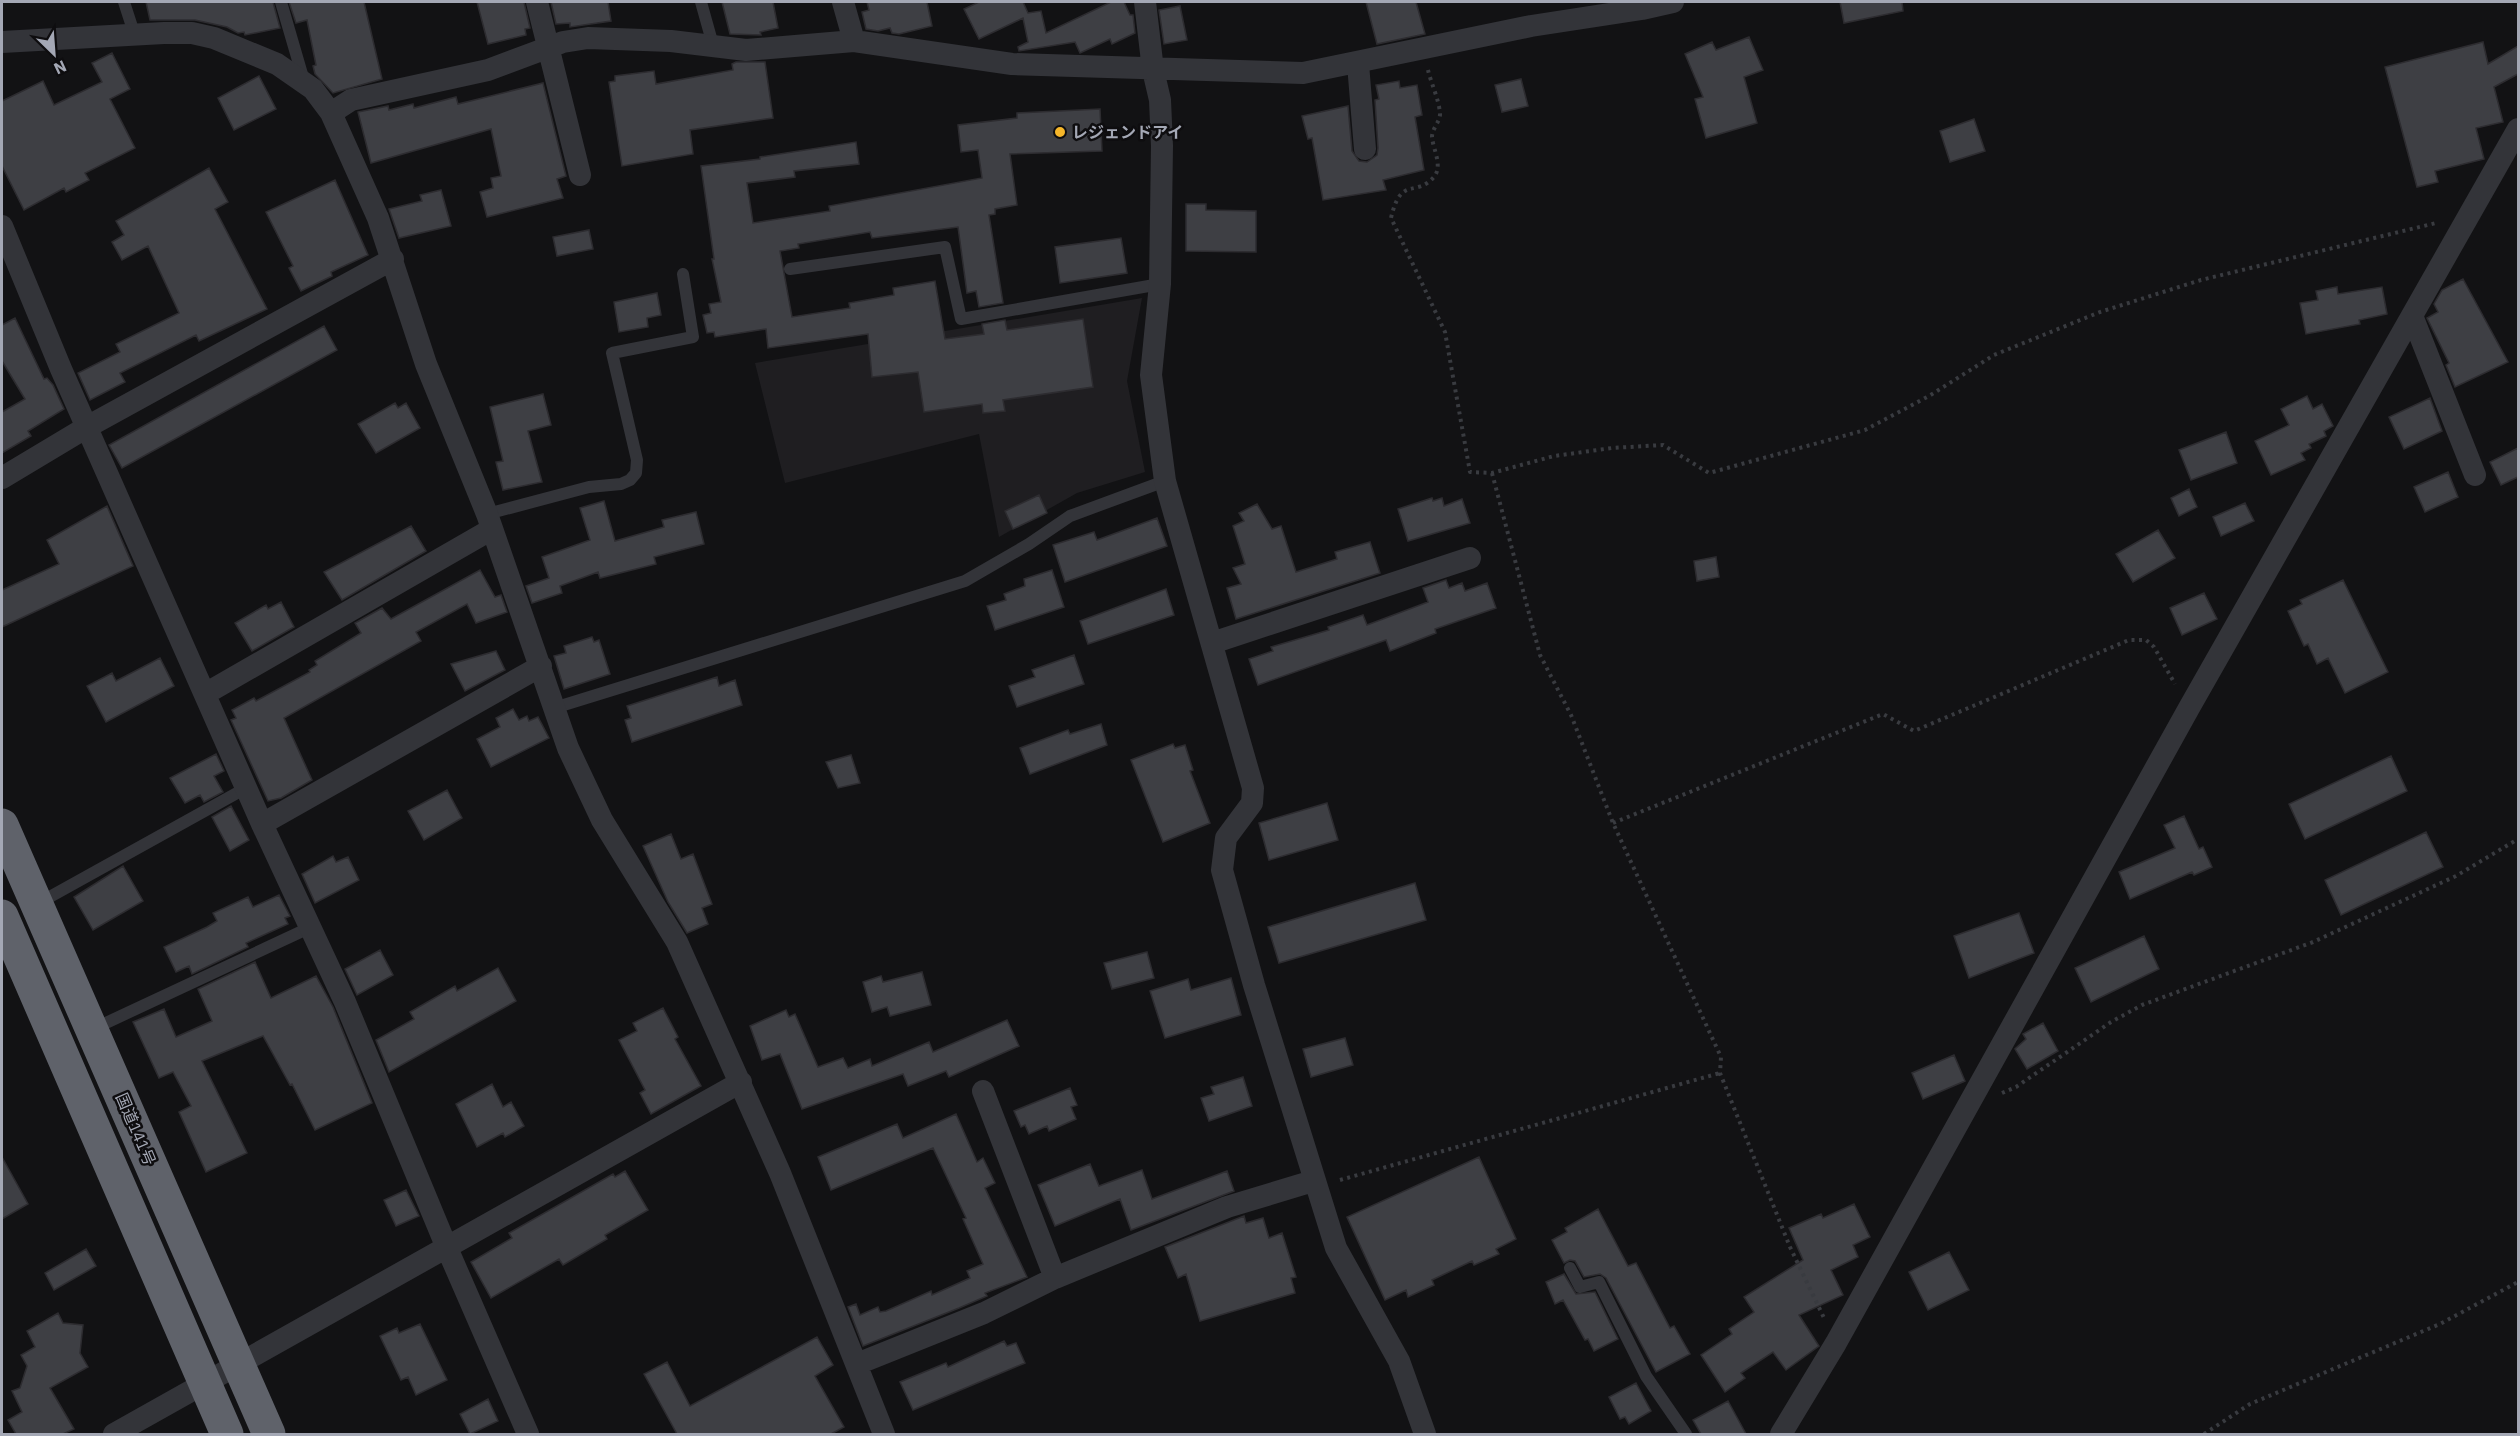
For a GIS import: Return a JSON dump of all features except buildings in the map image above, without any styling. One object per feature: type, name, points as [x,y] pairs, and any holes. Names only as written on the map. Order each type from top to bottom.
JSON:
[{"type":"highway","name":"国道141号","points":[[2,825],[269,1434]]},
{"type":"highway","points":[[2,916],[227,1434]]},
{"type":"street","points":[[537,2],[580,175]]},
{"type":"street","points":[[843,2],[854,41]]},
{"type":"street","points":[[1145,2],[1153,70],[1160,100],[1162,146],[1160,284],[1151,375],[1165,481],[1253,788],[1252,804],[1226,838],[1222,870],[1313,1181],[1335,1248],[1399,1361],[1425,1434]]},
{"type":"street","points":[[331,113],[351,100],[488,70],[547,47],[588,38],[713,45],[746,50],[854,41],[923,53],[1012,64],[1303,73],[1358,64],[1531,26],[1673,2]]},
{"type":"street","points":[[2,42],[192,33],[214,38],[277,64],[313,89],[331,113],[393,259],[426,364],[490,521],[568,748],[602,820],[677,942],[741,1082],[884,1434]]},
{"type":"street","points":[[1358,64],[1365,149]]},
{"type":"street","points":[[1781,1434],[1836,1343],[2189,708],[2413,318],[2518,129]]},
{"type":"street","points":[[2,225],[87,428],[262,824],[345,1002],[447,1248],[528,1434]]},
{"type":"street","points":[[2,478],[87,428],[393,259]]},
{"type":"street","points":[[2413,318],[2475,475]]},
{"type":"street","points":[[205,694],[490,521]]},
{"type":"street","points":[[1212,643],[1470,558]]},
{"type":"street","points":[[262,824],[541,666]]},
{"type":"street","points":[[114,1434],[741,1082]]},
{"type":"street","points":[[983,1091],[1055,1278]]},
{"type":"street","points":[[857,1364],[984,1313],[1055,1278],[1227,1207],[1313,1181]]},
{"type":"lane","points":[[124,2],[135,36]]},
{"type":"lane","points":[[281,2],[304,82]]},
{"type":"lane","points":[[701,2],[713,45]]},
{"type":"lane","points":[[790,269],[945,247],[961,319],[1160,284]]},
{"type":"lane","points":[[490,521],[589,487],[621,484],[630,480],[636,473],[637,460],[612,352],[693,337],[683,274]]},
{"type":"lane","points":[[554,708],[964,581],[1029,544],[1070,516],[1165,481]]},
{"type":"lane","points":[[36,904],[246,788]]},
{"type":"lane","points":[[93,1029],[309,928]]},
{"type":"lane","points":[[1570,1268],[1581,1287],[1599,1282],[1646,1376],[1686,1434]]},
{"type":"path","points":[[1422,49],[1440,115],[1432,134],[1438,166],[1436,176],[1427,183],[1406,190],[1395,200],[1390,218],[1445,332],[1470,472],[1492,473],[1554,456],[1612,448],[1663,446],[1709,473],[1865,430],[1929,396],[1994,355],[2100,312],[2201,280],[2471,215]]},
{"type":"path","points":[[1492,473],[1540,655],[1571,715],[1613,823],[1721,1057],[1720,1073],[1790,1247],[1836,1343]]},
{"type":"path","points":[[1613,823],[1882,714],[1914,731],[2129,640],[2146,640],[2154,647],[2189,708]]},
{"type":"path","points":[[1975,1094],[1982,1097],[1995,1096],[2016,1087],[2111,1022],[2142,1005],[2313,942],[2456,876],[2518,839]]},
{"type":"path","points":[[1313,1181],[1328,1184],[1720,1073]]},
{"type":"path","points":[[2204,1434],[2250,1404],[2440,1324],[2518,1282]]},
{"type":"shaded area","points":[[1142,298],[1127,381],[1145,472],[1077,493],[999,537],[979,434],[785,483],[755,363]]},
{"type":"place","name":"レジェンドアイ","points":[[1060,132]]}]
